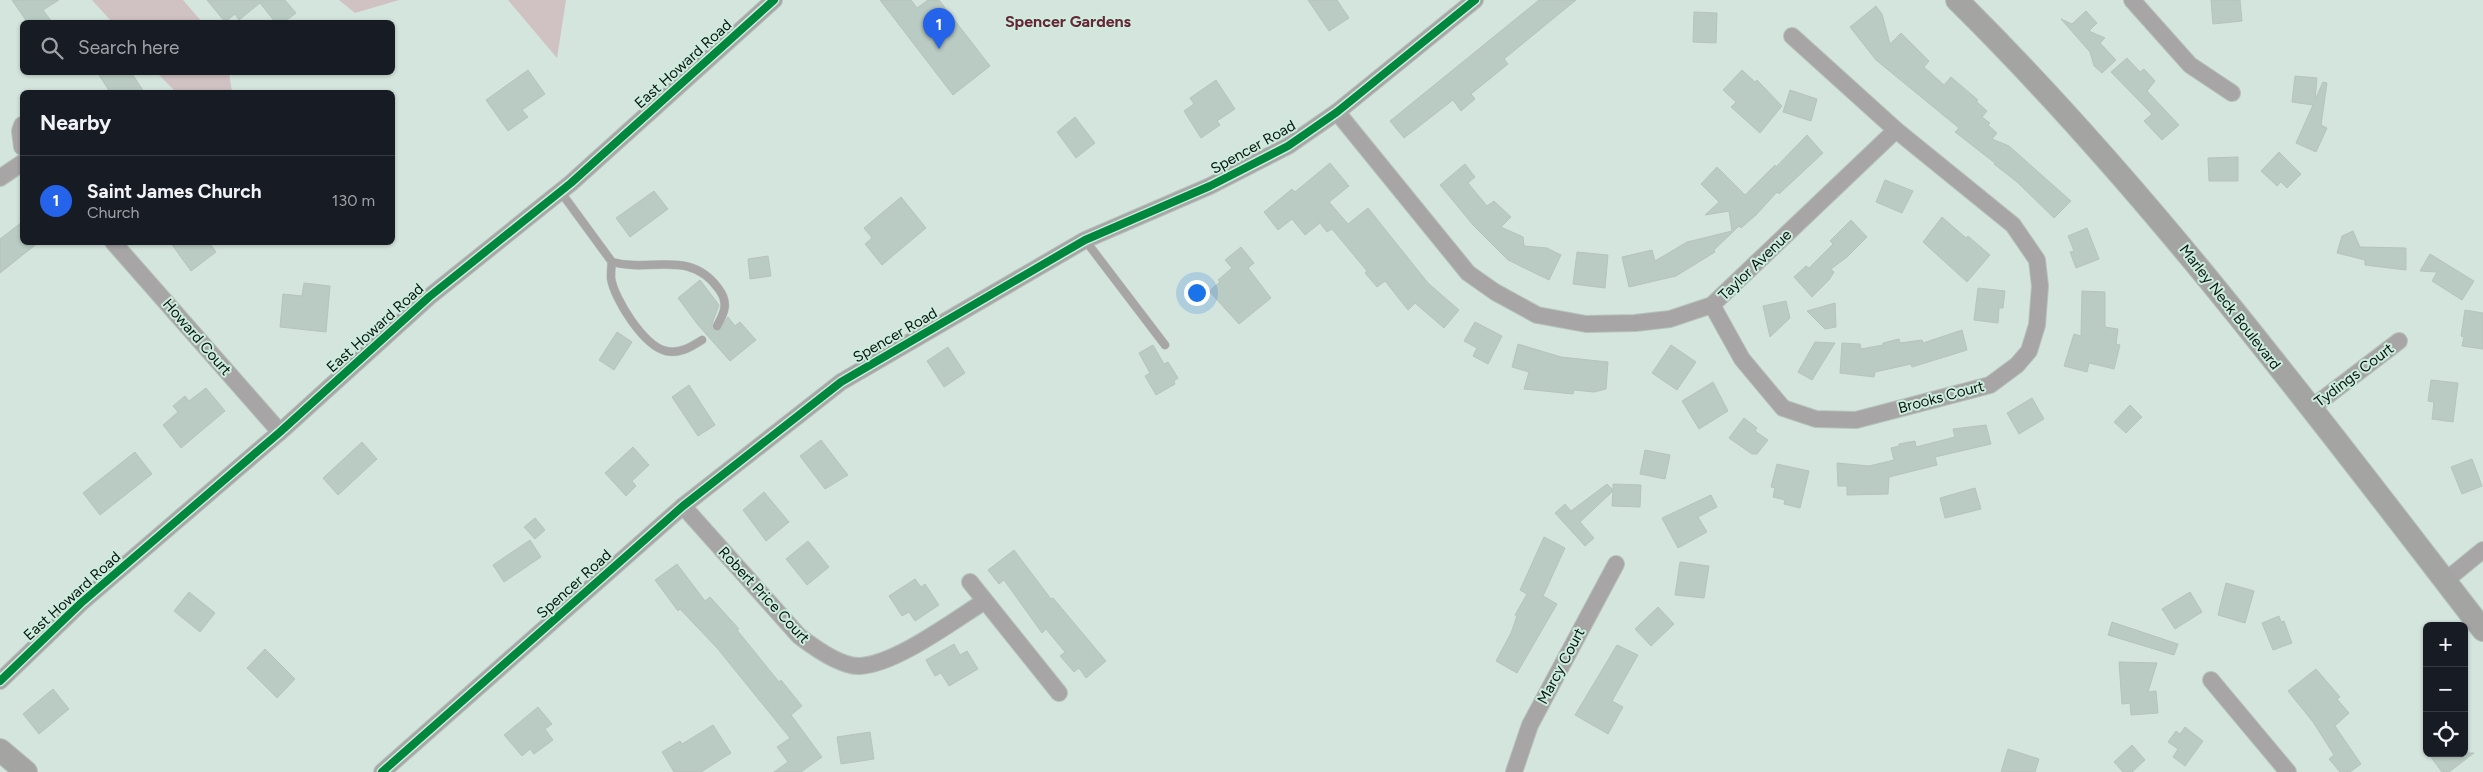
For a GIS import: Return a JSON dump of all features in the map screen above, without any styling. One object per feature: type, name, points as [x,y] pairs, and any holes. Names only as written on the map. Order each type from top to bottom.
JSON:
[{"type":"main road","name":"Marley Neck Boulevard","points":[[1957,0],[2007,49],[2163,223],[2483,630]]},
{"type":"main road","points":[[0,750],[26,772]]},
{"type":"street","name":"East Howard Road","points":[[0,681],[81,603],[280,432],[430,297],[560,191],[774,0]]},
{"type":"street","name":"Spencer Road","points":[[382,772],[683,506],[841,382],[1085,240],[1210,186],[1288,146],[1337,112],[1475,0]]},
{"type":"street","points":[[2132,0],[2190,65],[2232,93]]},
{"type":"street","name":"Brooks Court","points":[[1712,305],[1742,359],[1783,408],[1816,420],[1856,420],[1943,399],[1990,385],[2016,365],[2029,351],[2037,325],[2040,286],[2037,260],[2013,224],[1896,130],[1792,36]]},
{"type":"street","name":"Taylor Avenue","points":[[1337,112],[1468,273],[1495,292],[1537,315],[1586,324],[1635,323],[1670,319],[1712,305],[1896,130]]},
{"type":"street","points":[[0,178],[20,163]]},
{"type":"street","name":"Howard Court","points":[[116,245],[280,432]]},
{"type":"street","name":"Tydings Court","points":[[2310,409],[2399,341]]},
{"type":"street","name":"Robert Price Court","points":[[683,506],[798,636],[817,650],[858,667],[901,653],[985,601]]},
{"type":"street","points":[[2445,581],[2483,550]]},
{"type":"street","name":"Marcy Court","points":[[1514,772],[1530,725],[1616,564]]},
{"type":"street","points":[[970,582],[1059,693]]},
{"type":"street","points":[[2211,680],[2288,772]]},
{"type":"lane","points":[[560,191],[612,262],[611,278],[619,300],[646,339],[666,351],[687,350],[702,340]]},
{"type":"lane","points":[[1085,240],[1165,345]]},
{"type":"lane","points":[[612,262],[632,266],[676,264],[696,268],[712,279],[724,296],[726,311],[717,326]]},
{"type":"shaded area","points":[[92,0],[183,0],[200,20],[110,20]]},
{"type":"shaded area","points":[[339,0],[399,0],[355,13]]},
{"type":"shaded area","points":[[508,0],[566,0],[557,58]]},
{"type":"shaded area","points":[[159,75],[229,75],[232,90],[174,90]]},
{"type":"building","points":[[12,0],[59,0],[43,10],[50,20],[26,20]]},
{"type":"building","points":[[207,0],[285,0],[296,13],[287,20],[273,20],[260,3],[239,20],[235,14],[228,20],[223,20]]},
{"type":"building","points":[[880,0],[911,0],[917,8],[928,0],[939,0],[990,66],[953,95]]},
{"type":"building","points":[[1308,0],[1337,0],[1349,18],[1329,31]]},
{"type":"building","points":[[1539,0],[1576,0],[1504,59],[1508,64],[1471,94],[1475,99],[1461,111],[1453,100],[1404,138],[1390,121]]},
{"type":"building","points":[[2211,0],[2240,0],[2242,21],[2213,24]]},
{"type":"building","points":[[1876,6],[1882,14],[1890,44],[1901,33],[1929,61],[1924,67],[1944,85],[1951,77],[1978,100],[1976,101],[1987,111],[1982,117],[1990,123],[1988,125],[1997,133],[1992,139],[2009,146],[2071,201],[2054,218],[2017,182],[1955,132],[1959,128],[1876,60],[1850,27]]},
{"type":"building","points":[[2086,11],[2097,23],[2089,31],[2105,38],[2100,43],[2116,60],[2102,73],[2094,66],[2090,52],[2061,19],[2072,24]]},
{"type":"building","points":[[1694,12],[1717,13],[1716,43],[1693,42]]},
{"type":"building","points":[[2127,58],[2140,72],[2144,69],[2155,81],[2147,91],[2179,125],[2162,140],[2144,121],[2152,114],[2111,72]]},
{"type":"building","points":[[528,70],[545,94],[522,110],[528,117],[508,131],[486,100]]},
{"type":"building","points":[[1742,70],[1755,82],[1757,80],[1782,106],[1760,133],[1731,107],[1736,102],[1723,90]]},
{"type":"building","points":[[99,75],[133,75],[143,90],[109,90]]},
{"type":"building","points":[[2295,76],[2317,78],[2315,100],[2323,82],[2327,83],[2321,125],[2327,128],[2316,152],[2296,143],[2313,105],[2292,102]]},
{"type":"building","points":[[1216,80],[1235,109],[1217,121],[1220,125],[1201,138],[1184,111],[1194,104],[1190,98]]},
{"type":"building","points":[[1790,90],[1817,99],[1811,121],[1783,112]]},
{"type":"building","points":[[1075,117],[1095,143],[1076,158],[1057,132]]},
{"type":"building","points":[[1807,135],[1823,153],[1779,194],[1777,192],[1756,215],[1741,228],[1739,226],[1714,250],[1715,252],[1676,276],[1629,287],[1622,257],[1652,250],[1655,261],[1687,242],[1732,231],[1729,211],[1705,215],[1719,202],[1701,184],[1717,167],[1745,195]]},
{"type":"building","points":[[2279,152],[2301,174],[2287,188],[2281,182],[2277,186],[2261,171]]},
{"type":"building","points":[[2238,157],[2238,181],[2209,181],[2208,158]]},
{"type":"building","points":[[1330,163],[1349,186],[1329,202],[1348,224],[1368,208],[1428,283],[1459,310],[1444,328],[1415,303],[1408,310],[1385,281],[1377,287],[1365,273],[1367,271],[1332,229],[1327,232],[1320,223],[1305,235],[1292,219],[1278,230],[1264,212],[1292,189],[1295,192]]},
{"type":"building","points":[[1465,164],[1475,177],[1468,183],[1487,206],[1494,201],[1511,217],[1501,227],[1523,237],[1524,246],[1547,248],[1561,255],[1549,280],[1508,260],[1473,225],[1440,185]]},
{"type":"building","points":[[1885,180],[1913,191],[1902,213],[1876,202]]},
{"type":"building","points":[[654,191],[668,209],[630,237],[616,218]]},
{"type":"building","points":[[901,197],[926,228],[882,265],[865,244],[872,238],[864,228]]},
{"type":"building","points":[[1942,217],[1966,238],[1968,236],[1990,255],[1967,282],[1923,242]]},
{"type":"building","points":[[1851,220],[1867,237],[1847,257],[1831,269],[1834,272],[1829,280],[1812,297],[1794,277],[1806,266],[1809,268],[1833,244],[1830,241]]},
{"type":"building","points":[[20,224],[20,245],[35,245],[0,273],[0,239]]},
{"type":"building","points":[[2087,228],[2099,259],[2076,268],[2070,252],[2074,251],[2068,236]]},
{"type":"building","points":[[2353,231],[2360,247],[2406,248],[2406,270],[2365,265],[2365,260],[2337,253],[2342,236]]},
{"type":"building","points":[[172,245],[211,245],[216,252],[191,271]]},
{"type":"building","points":[[1241,247],[1254,263],[1248,268],[1271,298],[1239,324],[1209,291],[1232,268],[1225,260]]},
{"type":"building","points":[[1577,252],[1608,255],[1605,288],[1573,284]]},
{"type":"building","points":[[2430,254],[2474,281],[2462,300],[2432,281],[2437,272],[2420,271]]},
{"type":"building","points":[[768,256],[771,276],[750,279],[748,259]]},
{"type":"building","points":[[700,280],[719,305],[712,329],[720,330],[728,317],[735,326],[740,322],[756,340],[730,361],[698,325],[678,298]]},
{"type":"building","points":[[304,283],[330,286],[326,332],[280,327],[283,294],[302,296]]},
{"type":"building","points":[[1978,288],[2005,291],[2003,308],[1999,308],[1998,323],[1974,320]]},
{"type":"building","points":[[2082,291],[2105,292],[2105,327],[2118,329],[2116,344],[2120,345],[2114,369],[2089,363],[2087,372],[2064,366],[2074,334],[2081,336]]},
{"type":"building","points":[[1786,301],[1790,318],[1770,337],[1763,306]]},
{"type":"building","points":[[1835,303],[1836,327],[1825,329],[1807,311]]},
{"type":"building","points":[[2465,310],[2483,313],[2483,349],[2462,346],[2464,337],[2461,336]]},
{"type":"building","points":[[1475,322],[1502,336],[1488,364],[1473,356],[1477,348],[1464,341]]},
{"type":"building","points":[[1962,330],[1967,350],[1912,367],[1911,364],[1875,372],[1874,377],[1840,373],[1842,343],[1860,344],[1861,349],[1883,345],[1883,343],[1899,339],[1900,343],[1922,340],[1923,343]]},
{"type":"building","points":[[617,332],[632,342],[614,370],[599,360]]},
{"type":"building","points":[[1815,342],[1835,343],[1812,380],[1798,372]]},
{"type":"building","points":[[1518,344],[1561,357],[1608,362],[1606,389],[1594,392],[1574,390],[1573,394],[1524,389],[1529,372],[1512,367]]},
{"type":"building","points":[[1153,345],[1164,364],[1168,362],[1178,378],[1174,381],[1175,384],[1156,395],[1145,376],[1150,373],[1139,353]]},
{"type":"building","points":[[1671,345],[1696,362],[1677,390],[1652,373]]},
{"type":"building","points":[[948,347],[965,373],[944,387],[927,361]]},
{"type":"building","points":[[2431,380],[2458,383],[2453,422],[2432,419],[2434,402],[2428,401]]},
{"type":"building","points":[[1713,382],[1728,411],[1699,429],[1682,401]]},
{"type":"building","points":[[689,385],[715,425],[698,436],[672,397]]},
{"type":"building","points":[[206,388],[225,411],[181,448],[163,425],[178,412],[173,406],[185,396],[189,401]]},
{"type":"building","points":[[2032,398],[2044,419],[2019,434],[2007,413]]},
{"type":"building","points":[[2130,405],[2142,417],[2126,433],[2114,422]]},
{"type":"building","points":[[1744,418],[1757,428],[1755,431],[1768,440],[1757,454],[1752,454],[1729,438]]},
{"type":"building","points":[[1986,425],[1991,444],[1935,457],[1937,465],[1889,477],[1888,494],[1847,495],[1847,486],[1838,486],[1837,463],[1869,466],[1894,460],[1891,448],[1899,446],[1899,444],[1915,441],[1916,447],[1955,437],[1953,429]]},
{"type":"building","points":[[821,440],[848,475],[825,489],[800,456]]},
{"type":"building","points":[[362,442],[377,459],[338,495],[323,478]]},
{"type":"building","points":[[633,447],[649,465],[632,481],[636,486],[626,496],[605,473]]},
{"type":"building","points":[[1645,450],[1670,455],[1665,479],[1640,474]]},
{"type":"building","points":[[135,452],[152,474],[100,515],[83,493]]},
{"type":"building","points":[[2472,459],[2482,486],[2462,494],[2451,467]]},
{"type":"building","points":[[1777,464],[1809,471],[1800,508],[1784,504],[1785,500],[1773,497],[1775,488],[1771,487]]},
{"type":"building","points":[[1607,484],[1613,490],[1613,484],[1641,485],[1640,507],[1612,506],[1613,491],[1580,522],[1594,538],[1585,546],[1555,513],[1565,504],[1571,511]]},
{"type":"building","points":[[1975,488],[1981,509],[1945,518],[1940,498]]},
{"type":"building","points":[[764,492],[789,522],[766,541],[743,510]]},
{"type":"building","points":[[1711,495],[1717,507],[1698,517],[1707,532],[1678,548],[1662,518]]},
{"type":"building","points":[[535,518],[545,530],[535,539],[524,527]]},
{"type":"building","points":[[1544,537],[1565,548],[1543,596],[1557,604],[1517,673],[1496,661],[1511,633],[1517,616],[1515,615],[1527,594],[1520,590]]},
{"type":"building","points":[[530,540],[541,557],[504,582],[493,565]]},
{"type":"building","points":[[808,541],[829,567],[807,585],[786,559]]},
{"type":"building","points":[[1014,550],[1051,599],[1053,598],[1106,661],[1086,678],[1079,668],[1074,672],[1060,656],[1065,652],[1046,629],[1042,633],[1004,580],[999,584],[988,570]]},
{"type":"building","points":[[1680,562],[1709,566],[1704,598],[1675,595]]},
{"type":"building","points":[[677,564],[705,601],[710,597],[739,629],[737,630],[779,682],[781,680],[802,706],[791,715],[822,757],[801,772],[774,772],[788,762],[777,747],[790,738],[717,648],[680,609],[678,611],[655,580]]},
{"type":"building","points":[[915,579],[921,587],[925,584],[939,605],[915,621],[909,612],[902,616],[889,596]]},
{"type":"building","points":[[2226,583],[2254,591],[2245,623],[2218,615]]},
{"type":"building","points":[[189,592],[215,613],[200,632],[174,611]]},
{"type":"building","points":[[2190,592],[2202,612],[2175,629],[2162,609]]},
{"type":"building","points":[[1658,607],[1674,624],[1651,646],[1635,629]]},
{"type":"building","points":[[2279,616],[2281,622],[2284,621],[2292,643],[2273,650],[2262,623]]},
{"type":"building","points":[[2112,622],[2178,644],[2174,655],[2108,635]]},
{"type":"building","points":[[954,644],[960,655],[967,651],[978,669],[949,686],[941,673],[935,676],[926,660]]},
{"type":"building","points":[[1617,645],[1638,655],[1612,701],[1623,707],[1608,734],[1575,715]]},
{"type":"building","points":[[265,649],[295,679],[277,698],[247,668]]},
{"type":"building","points":[[2119,662],[2157,663],[2148,692],[2156,691],[2158,713],[2131,715],[2130,703],[2122,704]]},
{"type":"building","points":[[2316,669],[2340,697],[2337,699],[2349,713],[2335,726],[2361,764],[2350,772],[2340,772],[2329,759],[2334,755],[2313,722],[2288,691]]},
{"type":"building","points":[[53,689],[69,709],[39,734],[23,714]]},
{"type":"building","points":[[538,707],[552,724],[545,729],[553,740],[534,754],[530,749],[522,756],[504,735]]},
{"type":"building","points":[[713,725],[731,753],[701,772],[674,772],[662,752],[680,741],[682,744]]},
{"type":"building","points":[[2185,727],[2203,741],[2185,766],[2173,757],[2178,749],[2168,742],[2176,731],[2180,734]]},
{"type":"building","points":[[870,732],[874,759],[841,764],[837,737]]},
{"type":"building","points":[[2132,745],[2145,760],[2132,772],[2123,772],[2114,762]]},
{"type":"building","points":[[2008,749],[2039,759],[2035,772],[2001,772]]},
{"type":"building","points":[[2468,753],[2474,753],[2449,772],[2442,772],[2431,757],[2468,757]]},
{"type":"cycle path","points":[[0,681],[81,603],[280,432],[429,297],[571,183],[774,0]]},
{"type":"cycle path","points":[[382,772],[683,506],[841,382],[1085,240],[1210,186],[1288,146],[1337,112],[1475,0]]},
{"type":"place","name":"Saint James Church","points":[[939,49]]},
{"type":"district","name":"Spencer Gardens","points":[[1068,21]]}]
